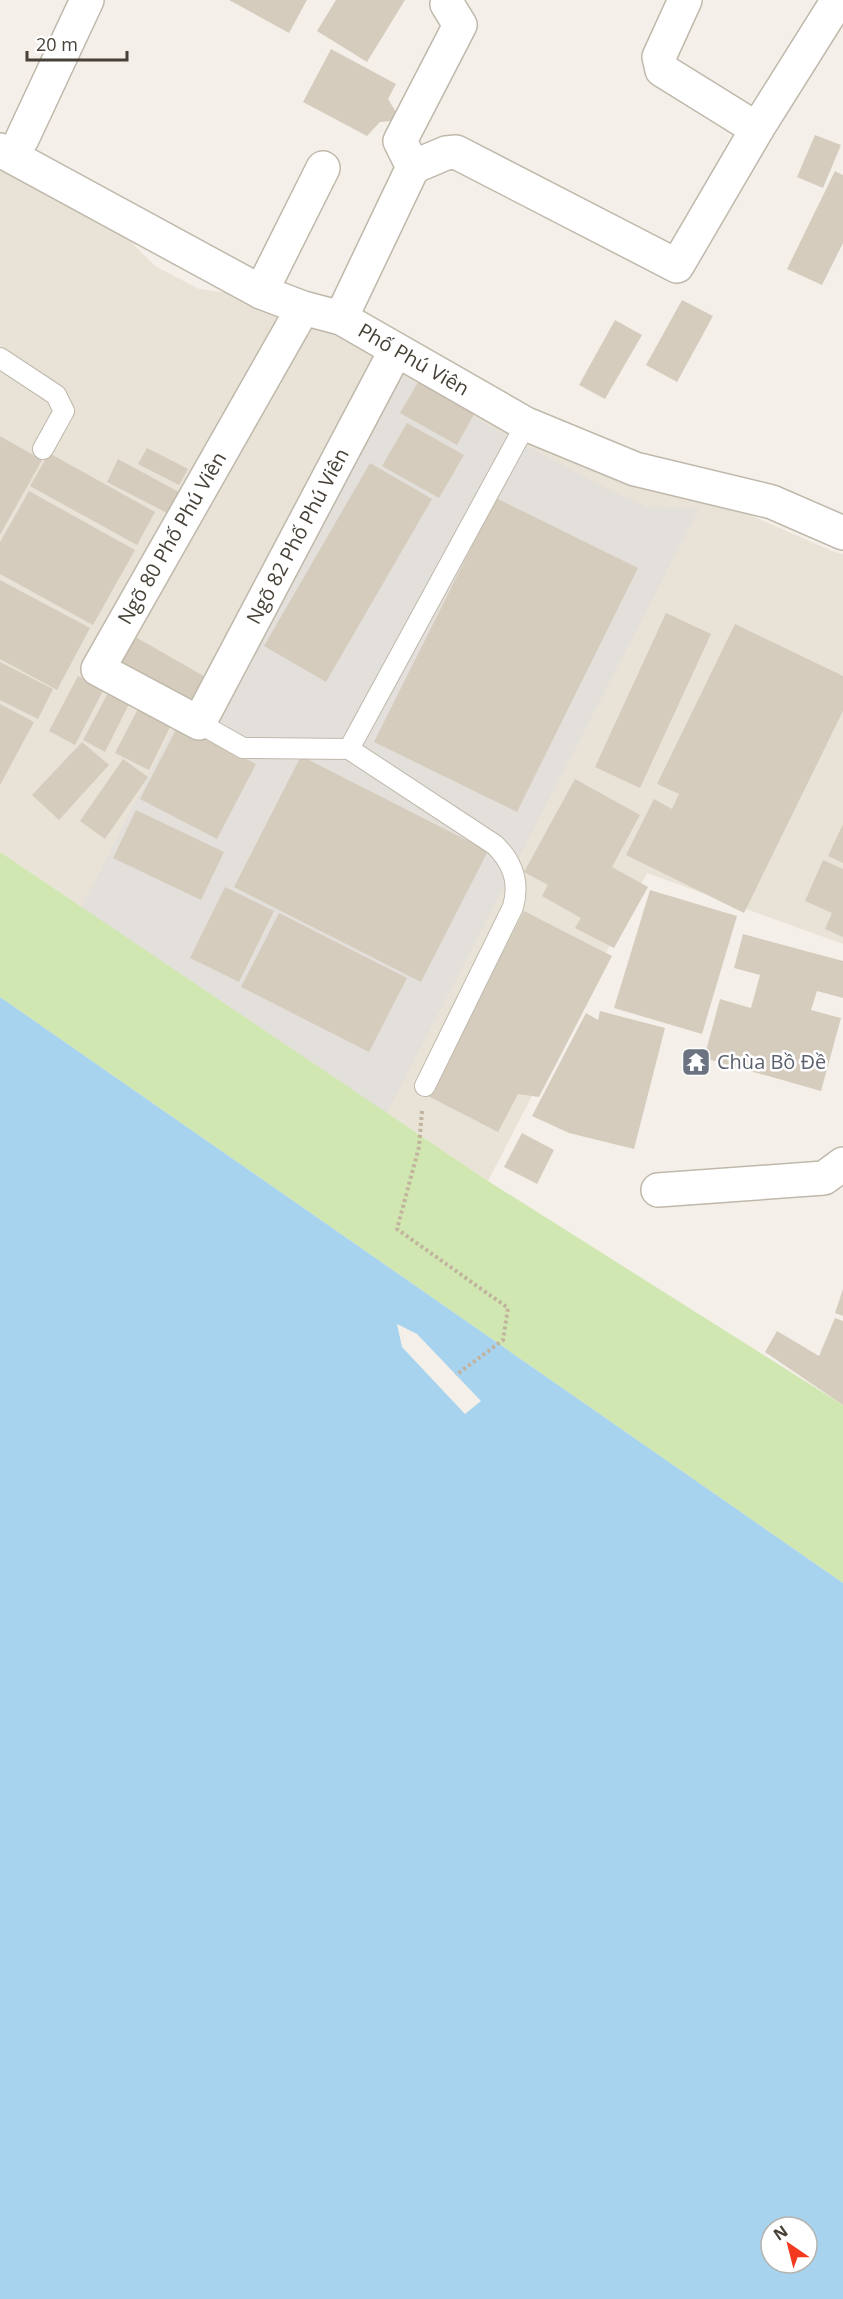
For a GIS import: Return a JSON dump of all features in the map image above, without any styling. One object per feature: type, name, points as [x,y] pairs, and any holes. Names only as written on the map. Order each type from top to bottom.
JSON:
[{"type":"street","points":[[11,144],[87,0]]},
{"type":"street","points":[[413,167],[400,141],[460,25],[447,4],[448,0]]},
{"type":"street","points":[[685,0],[659,57],[662,70],[757,129]]},
{"type":"street","points":[[341,318],[413,167],[446,153],[456,153],[677,266],[757,129],[838,0]]},
{"type":"street","name":"Phố Phú Viên","points":[[11,144],[261,292],[303,308],[341,318],[526,424],[635,469],[772,502],[843,533]]},
{"type":"street","points":[[261,292],[324,168]]},
{"type":"street","name":"Ngõ 80 Phố Phú Viên","points":[[199,723],[98,669],[303,308]]},
{"type":"street","name":"Ngõ 82 Phố Phú Viên","points":[[199,723],[396,350]]},
{"type":"street","points":[[658,1190],[824,1178],[843,1164]]},
{"type":"lane","points":[[0,358],[56,395],[64,411],[43,449]]},
{"type":"lane","points":[[348,749],[526,424]]},
{"type":"lane","points":[[199,723],[243,748],[348,749],[495,845],[506,856],[517,884],[513,907],[425,1086]]},
{"type":"path","points":[[425,1086],[419,1147],[397,1229],[508,1308],[503,1340],[456,1375]]},
{"type":"shaded area","points":[[0,159],[120,231],[155,266],[199,289],[293,301],[741,511],[843,554],[843,944],[647,873],[488,1181],[0,852]]},
{"type":"shaded area","points":[[391,368],[482,422],[607,489],[647,507],[699,509],[379,1128],[77,916],[178,719],[199,729]]},
{"type":"green space","points":[[0,852],[488,1181],[843,1405],[843,1583],[0,997]]},
{"type":"water","points":[[0,997],[843,1583],[843,2299],[0,2299]]},
{"type":"pier","points":[[397,1324],[417,1334],[481,1401],[465,1414],[402,1347]]},
{"type":"building","points":[[229,0],[307,0],[289,33]]},
{"type":"building","points":[[336,0],[405,0],[367,62],[317,31]]},
{"type":"building","points":[[331,49],[396,84],[388,99],[396,112],[392,121],[380,122],[367,136],[303,102]]},
{"type":"building","points":[[815,135],[841,145],[823,188],[797,177]]},
{"type":"building","points":[[835,171],[843,175],[843,243],[822,285],[787,269]]},
{"type":"building","points":[[682,300],[713,316],[677,382],[646,365]]},
{"type":"building","points":[[615,320],[642,335],[605,399],[579,385]]},
{"type":"building","points":[[421,377],[477,409],[457,445],[400,413]]},
{"type":"building","points":[[407,423],[464,455],[439,498],[382,466]]},
{"type":"building","points":[[0,436],[42,460],[0,535]]},
{"type":"building","points":[[147,448],[188,469],[179,485],[138,464]]},
{"type":"building","points":[[49,453],[155,512],[137,545],[30,486]]},
{"type":"building","points":[[118,459],[179,492],[167,513],[107,482]]},
{"type":"building","points":[[370,463],[432,499],[326,682],[264,646]]},
{"type":"building","points":[[29,491],[135,550],[93,625],[0,574],[0,542]]},
{"type":"building","points":[[496,498],[638,568],[517,812],[374,742]]},
{"type":"building","points":[[0,580],[90,628],[57,690],[0,659]]},
{"type":"building","points":[[666,613],[711,634],[640,788],[595,767]]},
{"type":"building","points":[[735,624],[843,676],[843,711],[744,913],[626,855],[654,799],[672,809],[679,794],[657,784]]},
{"type":"building","points":[[132,635],[216,683],[198,715],[114,667]]},
{"type":"building","points":[[0,662],[53,689],[38,719],[0,700]]},
{"type":"building","points":[[78,676],[104,689],[75,745],[49,731]]},
{"type":"building","points":[[109,691],[130,702],[105,752],[83,740]]},
{"type":"building","points":[[141,703],[174,719],[149,770],[115,753]]},
{"type":"building","points":[[0,704],[34,722],[0,785]]},
{"type":"building","points":[[179,724],[256,764],[217,839],[140,799]]},
{"type":"building","points":[[82,742],[109,765],[59,820],[32,795]]},
{"type":"building","points":[[301,756],[488,851],[421,982],[234,887]]},
{"type":"building","points":[[123,759],[148,777],[105,839],[80,821]]},
{"type":"building","points":[[575,779],[640,815],[612,867],[648,887],[614,948],[575,928],[581,918],[542,896],[548,885],[524,872]]},
{"type":"building","points":[[136,810],[224,852],[201,900],[113,858]]},
{"type":"building","points":[[843,824],[843,863],[828,856]]},
{"type":"building","points":[[823,860],[843,869],[843,937],[825,929],[832,913],[805,901]]},
{"type":"building","points":[[225,887],[274,911],[239,982],[190,958]]},
{"type":"building","points":[[650,890],[737,916],[702,1034],[614,1008]]},
{"type":"building","points":[[524,911],[612,956],[539,1097],[518,1094],[498,1132],[428,1096]]},
{"type":"building","points":[[279,913],[407,978],[369,1052],[241,987]]},
{"type":"building","points":[[743,934],[843,961],[843,998],[817,991],[811,1010],[841,1018],[821,1091],[704,1058],[720,999],[751,1008],[760,975],[734,968]]},
{"type":"building","points":[[600,1011],[665,1028],[634,1149],[569,1133],[532,1116],[586,1013],[598,1020]]},
{"type":"building","points":[[522,1133],[554,1150],[537,1184],[504,1167]]},
{"type":"building","points":[[843,1289],[843,1316],[835,1313]]},
{"type":"building","points":[[835,1318],[843,1321],[843,1405],[765,1352],[777,1331],[819,1356]]},
{"type":"place","name":"Chùa Bồ Đề","points":[[696,1062]]}]
